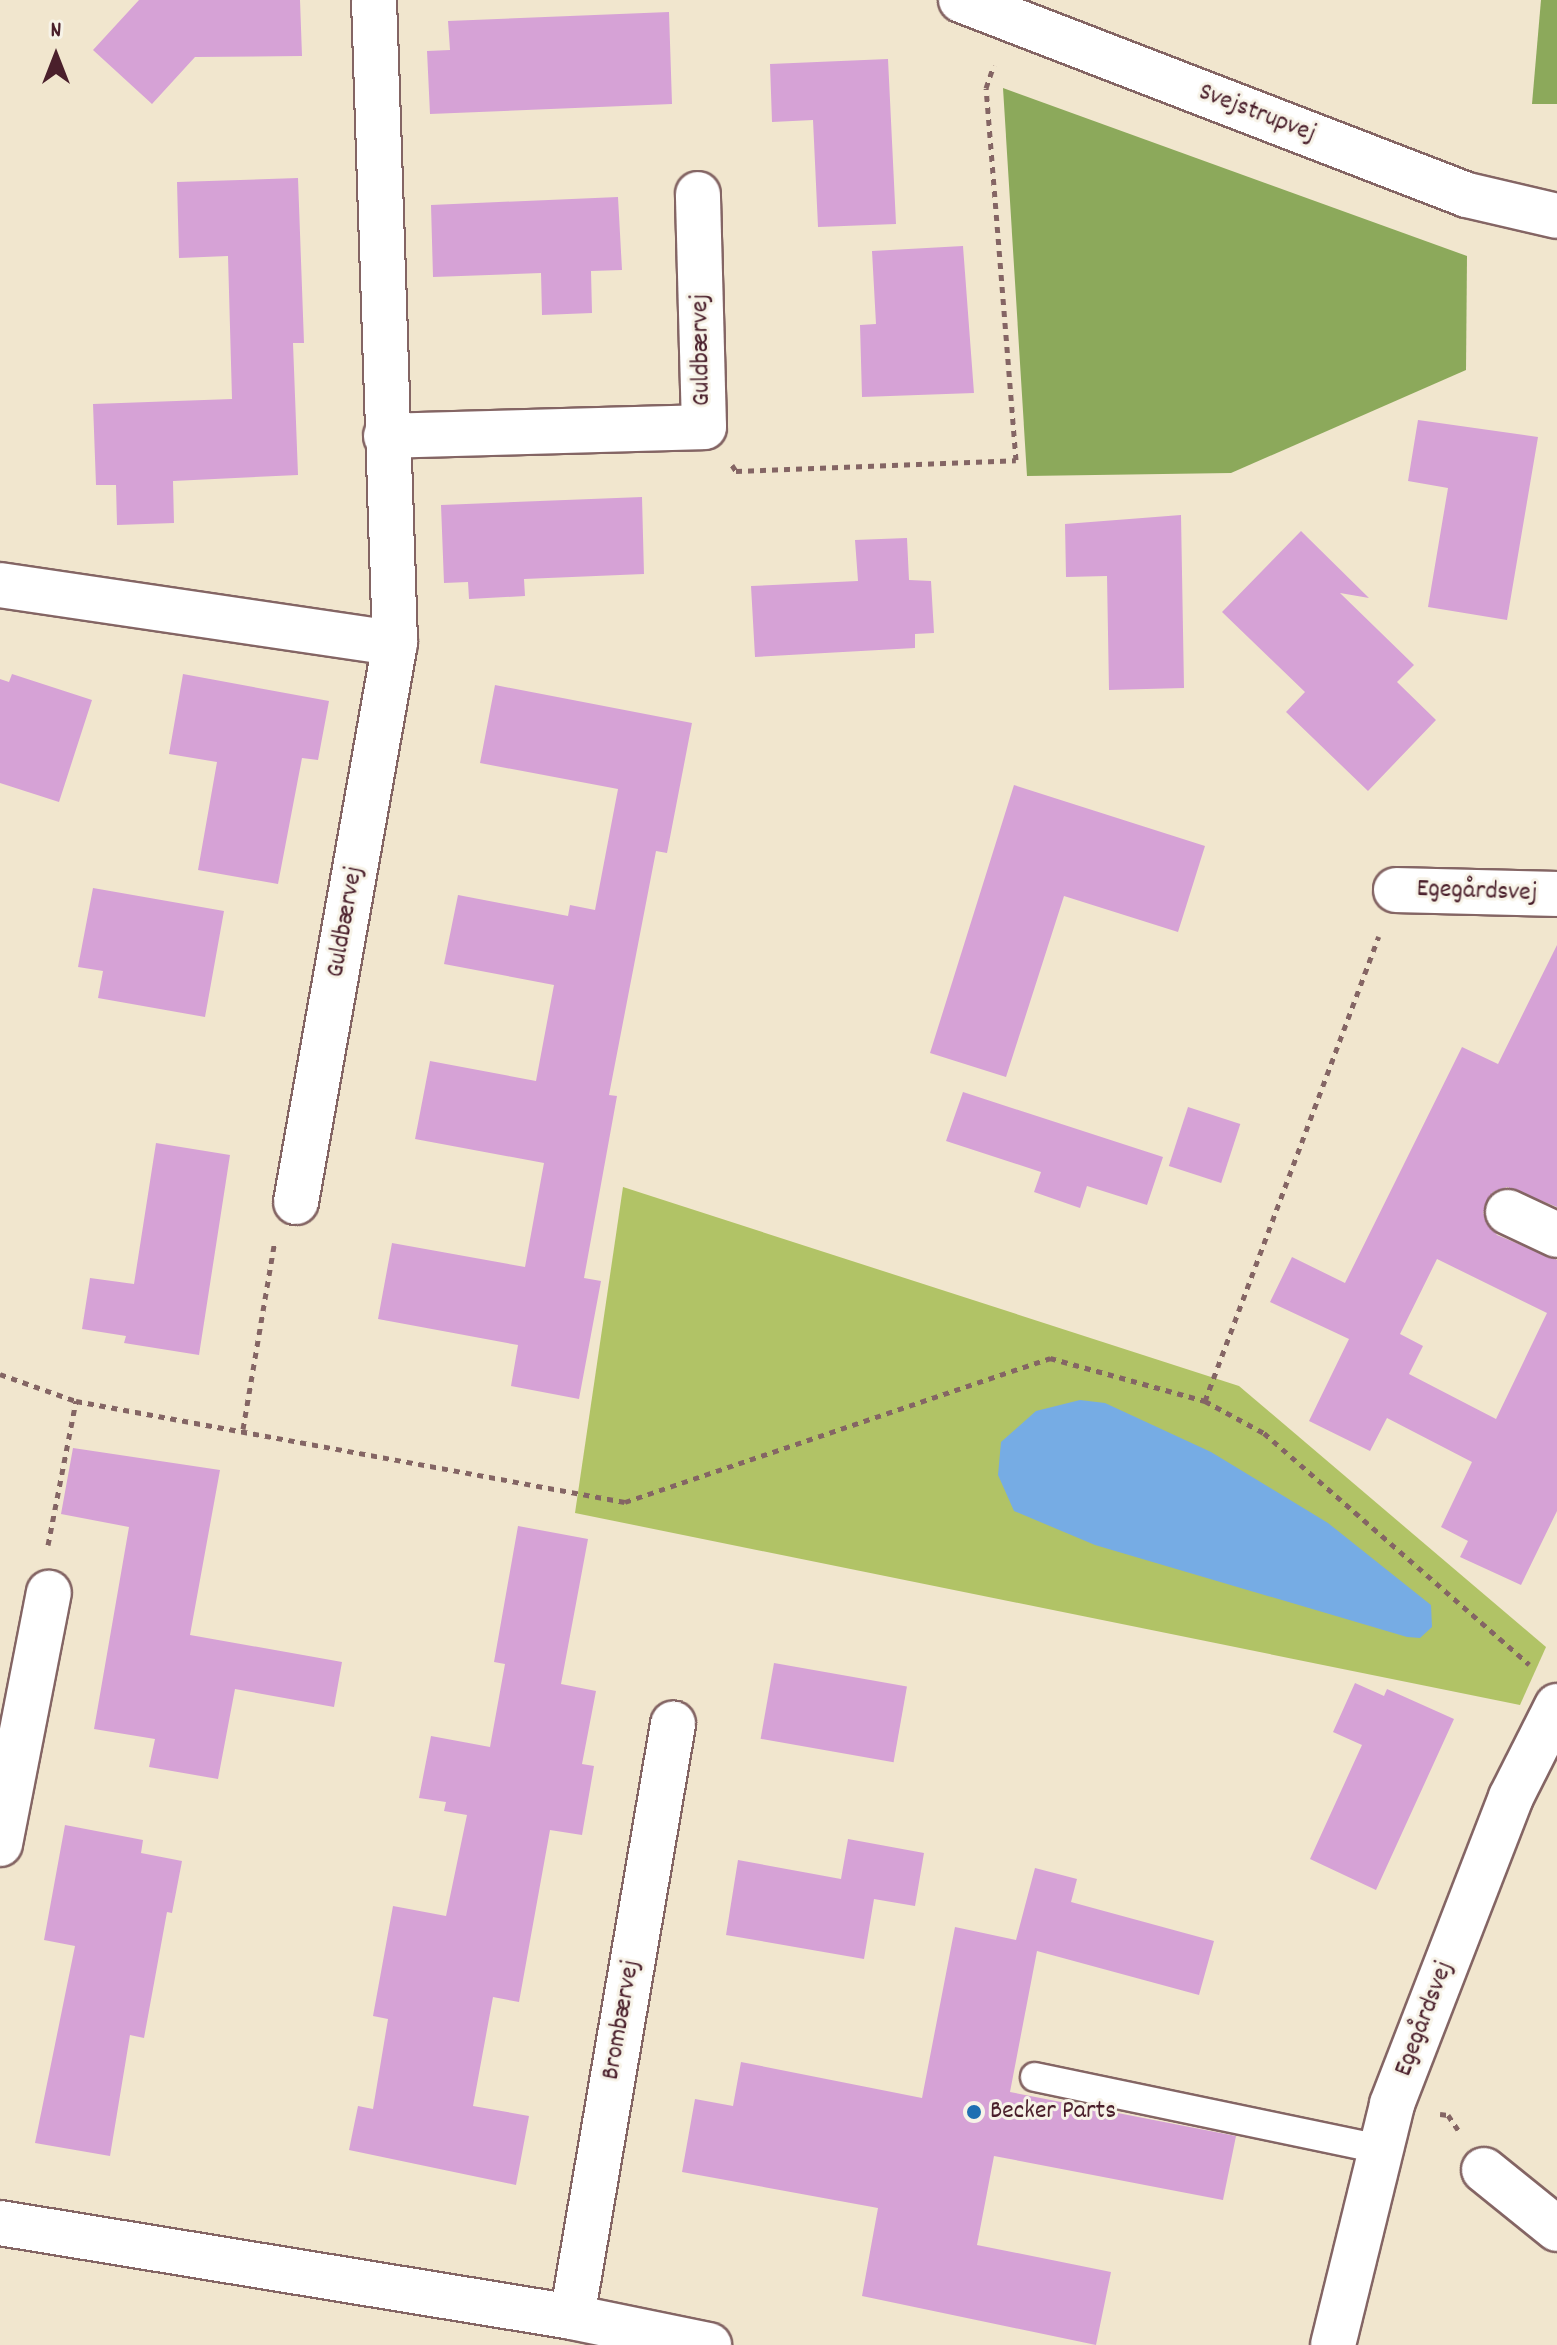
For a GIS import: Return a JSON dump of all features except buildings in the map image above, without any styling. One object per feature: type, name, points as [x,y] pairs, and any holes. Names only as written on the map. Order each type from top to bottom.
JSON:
[{"type":"street","name":"Guldbærvej","points":[[296,1202],[395,643],[374,0]]},
{"type":"street","name":"Svejstrupvej","points":[[961,0],[1467,195],[1557,216]]},
{"type":"street","name":"Guldbærvej","points":[[386,436],[704,427],[698,194]]},
{"type":"street","points":[[0,585],[395,643]]},
{"type":"street","name":"Egegårdsvej","points":[[1396,890],[1557,894]]},
{"type":"street","points":[[1508,1212],[1557,1235]]},
{"type":"street","points":[[0,1844],[49,1593]]},
{"type":"street","name":"Egegårdsvej","points":[[1333,2345],[1392,2104],[1511,1797],[1557,1706]]},
{"type":"street","name":"Brombærvej","points":[[572,2317],[673,1724]]},
{"type":"street","points":[[1484,2170],[1557,2229]]},
{"type":"street","points":[[0,2223],[572,2317],[709,2345]]},
{"type":"lane","points":[[1035,2077],[1381,2149]]},
{"type":"path","points":[[704,427],[736,471],[1016,460],[986,88],[1011,19]]},
{"type":"path","points":[[1205,1401],[1396,890]]},
{"type":"path","points":[[243,1429],[280,1208],[296,1202]]},
{"type":"path","points":[[0,1374],[76,1401],[243,1429],[625,1502],[1050,1358],[1205,1401],[1264,1433],[1534,1667]]},
{"type":"path","points":[[49,1593],[44,1564],[76,1401]]},
{"type":"path","points":[[1392,2104],[1448,2115],[1484,2170]]},
{"type":"green space","points":[[1541,0],[1557,0],[1557,104],[1532,104]]},
{"type":"green space","points":[[1003,88],[1467,256],[1466,370],[1231,473],[1027,476]]},
{"type":"green space","points":[[623,1187],[1239,1386],[1546,1647],[1520,1705],[575,1513]]},
{"type":"water","points":[[1080,1400],[1105,1403],[1211,1452],[1328,1523],[1431,1605],[1432,1627],[1420,1638],[1407,1637],[1095,1545],[1014,1511],[998,1475],[1001,1442],[1036,1411]]},
{"type":"place","name":"Becker Parts","points":[[974,2112]]}]
